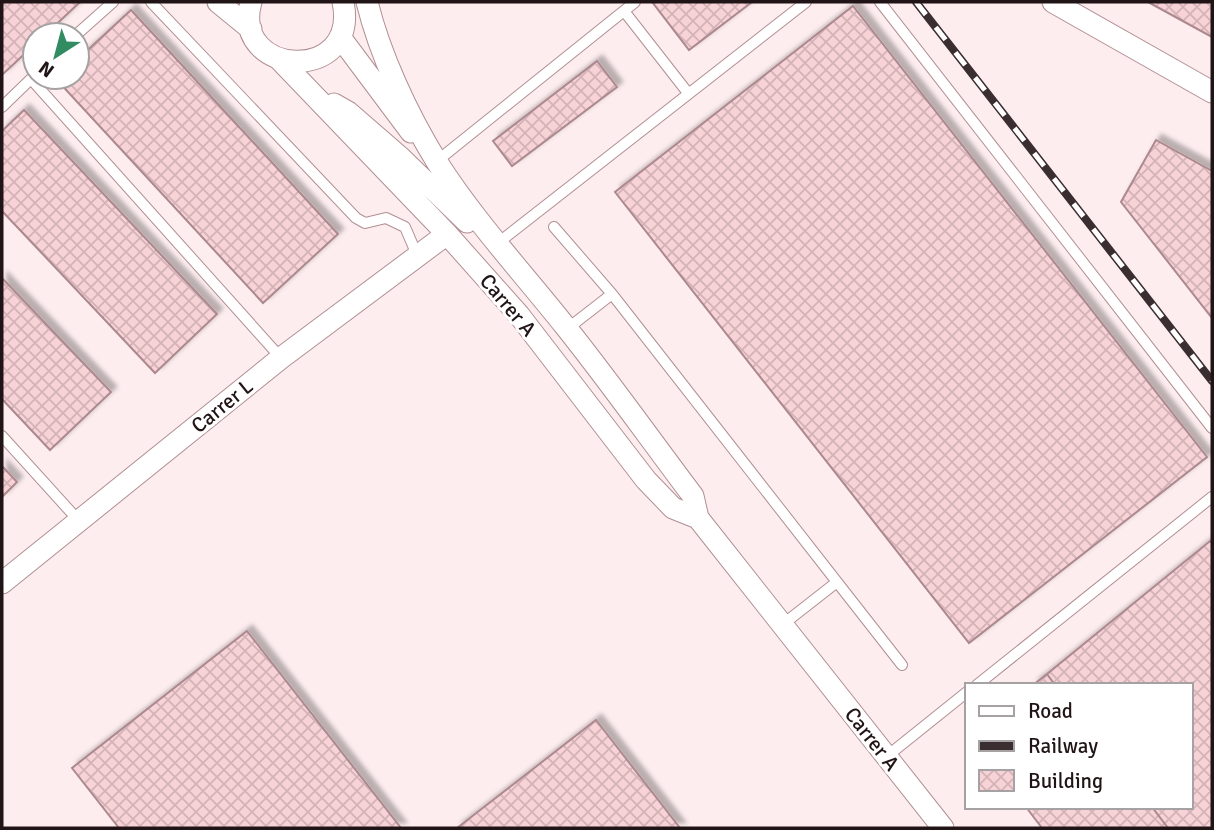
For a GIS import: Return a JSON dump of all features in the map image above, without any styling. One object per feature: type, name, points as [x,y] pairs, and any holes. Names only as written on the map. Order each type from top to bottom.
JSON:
[{"type":"street","points":[[218,2],[251,29]]},
{"type":"street","points":[[251,2],[251,29]]},
{"type":"street","points":[[279,59],[296,62],[314,59],[329,51],[340,37],[345,16],[342,2]]},
{"type":"street","points":[[367,2],[374,29],[404,99],[435,157]]},
{"type":"street","points":[[1053,2],[1212,92]]},
{"type":"street","name":"Carrer A","points":[[251,29],[257,42],[313,92],[519,315],[646,480],[673,508],[698,518]]},
{"type":"street","points":[[340,37],[403,124],[435,157]]},
{"type":"street","name":"Carrer A","points":[[313,92],[348,112],[401,158],[446,200],[487,244],[498,243]]},
{"type":"street","name":"Carrer A","points":[[435,157],[480,220],[567,329],[693,496],[698,518],[943,828]]},
{"type":"street","name":"Carrer L","points":[[2,583],[281,358],[447,234]]},
{"type":"lane","points":[[91,22],[113,2]]},
{"type":"lane","points":[[151,2],[356,218],[365,223],[386,218],[405,228],[417,255]]},
{"type":"lane","points":[[435,157],[635,2]]},
{"type":"lane","points":[[498,243],[806,2]]},
{"type":"lane","points":[[880,2],[1212,428]]},
{"type":"lane","points":[[624,11],[688,93]]},
{"type":"lane","points":[[2,107],[21,89]]},
{"type":"lane","points":[[45,91],[281,358]]},
{"type":"lane","points":[[554,227],[612,294],[902,666]]},
{"type":"lane","points":[[567,329],[612,294]]},
{"type":"lane","points":[[2,436],[79,521]]},
{"type":"lane","points":[[980,683],[1212,497]]},
{"type":"lane","points":[[782,625],[837,582]]},
{"type":"lane","points":[[886,757],[965,694]]},
{"type":"building","points":[[2,2],[80,2],[60,21],[21,21],[21,57],[2,75]]},
{"type":"building","points":[[654,2],[752,2],[689,50]]},
{"type":"building","points":[[1148,2],[1212,2],[1212,37]]},
{"type":"building","points":[[853,6],[1207,457],[969,643],[615,192]]},
{"type":"building","points":[[131,10],[338,234],[263,303],[67,91],[91,91],[91,47]]},
{"type":"building","points":[[597,61],[617,87],[512,166],[493,141]]},
{"type":"building","points":[[24,110],[217,314],[155,373],[2,211],[2,131]]},
{"type":"building","points":[[1156,140],[1212,171],[1212,318],[1121,202]]},
{"type":"building","points":[[2,278],[111,392],[50,450],[2,399]]},
{"type":"building","points":[[2,466],[17,482],[2,497]]},
{"type":"building","points":[[1210,541],[1212,828],[1168,828],[1154,809],[1193,809],[1193,683],[1054,683],[1047,674]]},
{"type":"building","points":[[247,631],[401,828],[119,828],[72,768]]},
{"type":"building","points":[[1047,674],[1054,683],[1036,683]]},
{"type":"building","points":[[596,720],[680,828],[457,828]]},
{"type":"building","points":[[1028,809],[1154,809],[1168,828],[1042,828]]},
{"type":"railway","points":[[916,2],[1212,381]]}]
